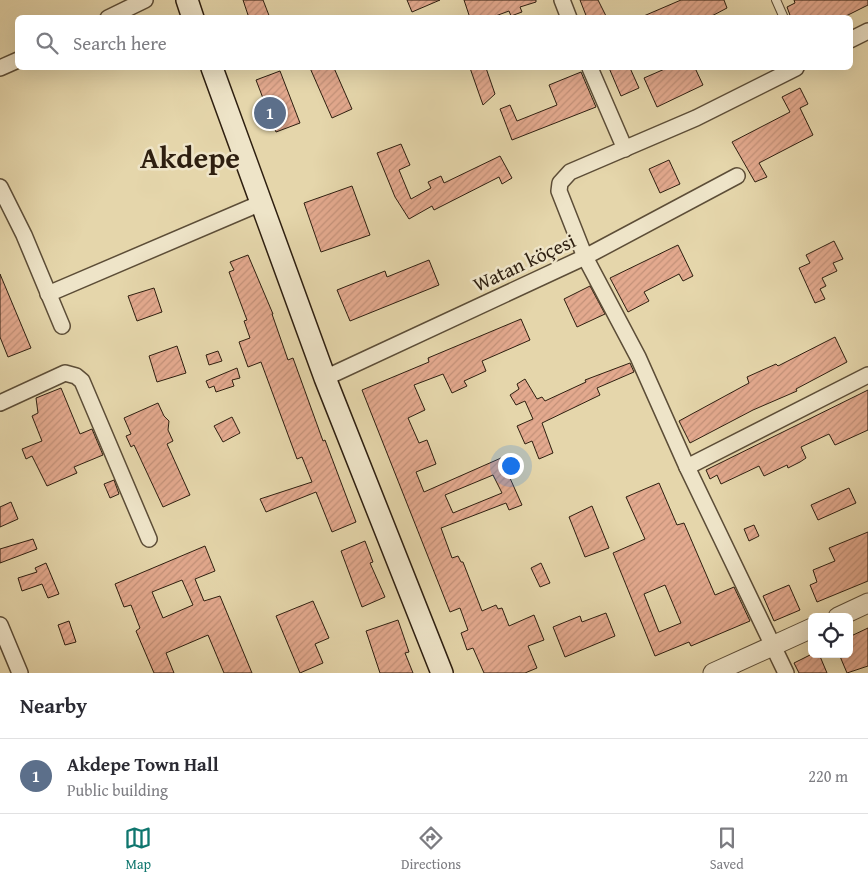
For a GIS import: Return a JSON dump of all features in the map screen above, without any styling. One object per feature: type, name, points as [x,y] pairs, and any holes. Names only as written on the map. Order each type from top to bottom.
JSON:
[{"type":"main road","points":[[187,0],[192,15]]},
{"type":"main road","points":[[213,70],[325,378],[442,673]]},
{"type":"street","points":[[114,15],[145,0]]},
{"type":"street","points":[[562,0],[568,15]]},
{"type":"street","points":[[853,38],[868,31]]},
{"type":"street","points":[[0,68],[15,61]]},
{"type":"street","points":[[591,70],[625,149]]},
{"type":"street","points":[[786,673],[687,467],[638,357],[585,256],[560,192],[560,184],[570,172],[696,118],[792,70]]},
{"type":"street","name":"Watan köçesi","points":[[325,378],[585,256],[737,176]]},
{"type":"street","points":[[0,187],[24,236],[62,326]]},
{"type":"street","points":[[48,294],[261,203]]},
{"type":"street","points":[[0,403],[64,374],[76,376],[82,381],[149,539]]},
{"type":"street","points":[[687,467],[868,375]]},
{"type":"street","points":[[847,613],[868,604]]},
{"type":"street","points":[[0,625],[20,673]]},
{"type":"street","points":[[713,673],[808,630]]},
{"type":"lane","points":[[776,0],[783,15]]},
{"type":"building","points":[[243,0],[263,0],[269,15],[248,15]]},
{"type":"building","points":[[407,0],[440,0],[412,12]]},
{"type":"building","points":[[464,0],[536,0],[536,2],[520,7],[522,12],[514,15],[511,15],[509,11],[498,15],[469,15]]},
{"type":"building","points":[[580,0],[598,0],[606,15],[586,15]]},
{"type":"building","points":[[681,0],[724,0],[727,8],[714,15],[646,15]]},
{"type":"building","points":[[794,0],[868,0],[868,5],[848,15],[790,15],[787,7],[795,3]]},
{"type":"building","points":[[311,70],[335,70],[352,109],[332,118]]},
{"type":"building","points":[[471,70],[487,70],[495,94],[483,105]]},
{"type":"building","points":[[610,70],[631,70],[639,88],[621,96]]},
{"type":"building","points":[[662,70],[696,70],[703,85],[657,107],[644,78]]},
{"type":"building","points":[[280,71],[300,123],[276,132],[256,80]]},
{"type":"building","points":[[581,72],[596,107],[512,140],[500,109],[510,105],[517,121],[557,105],[549,85]]},
{"type":"building","points":[[800,88],[808,104],[800,108],[813,135],[759,163],[767,177],[755,182],[732,142],[790,112],[782,97]]},
{"type":"building","points":[[401,144],[410,165],[399,170],[411,199],[431,188],[428,182],[441,176],[444,183],[500,156],[512,178],[502,184],[499,177],[434,210],[432,206],[409,219],[395,197],[377,153]]},
{"type":"building","points":[[669,160],[680,184],[660,193],[649,169]]},
{"type":"building","points":[[352,186],[370,235],[321,252],[304,203]]},
{"type":"building","points":[[834,241],[843,259],[833,263],[837,271],[822,278],[826,286],[820,289],[825,299],[815,303],[799,268],[810,263],[806,255]]},
{"type":"building","points":[[678,245],[693,276],[683,281],[679,274],[644,292],[649,301],[628,312],[610,278]]},
{"type":"building","points":[[248,255],[273,314],[288,360],[293,358],[323,441],[325,440],[356,522],[332,532],[316,492],[266,512],[260,499],[312,482],[302,457],[297,459],[261,362],[248,367],[239,342],[250,338],[244,321],[247,320],[229,272],[234,270],[230,262]]},
{"type":"building","points":[[429,260],[439,285],[350,321],[337,290],[385,271],[387,277]]},
{"type":"building","points":[[0,274],[31,348],[8,357],[0,337]]},
{"type":"building","points":[[590,286],[605,314],[577,327],[564,299]]},
{"type":"building","points":[[154,288],[162,312],[137,321],[128,296]]},
{"type":"building","points":[[521,319],[530,340],[482,361],[486,371],[464,381],[467,386],[452,393],[443,374],[414,385],[425,410],[408,418],[419,443],[427,440],[436,464],[416,472],[424,492],[501,458],[522,505],[509,510],[506,503],[441,528],[452,558],[458,556],[461,562],[463,562],[482,611],[496,605],[498,609],[502,608],[509,626],[534,615],[544,640],[528,646],[537,668],[525,673],[484,673],[473,648],[467,650],[461,633],[468,630],[460,608],[450,612],[362,390],[429,362],[428,358]],"holes":[[[493,475],[502,493],[453,513],[445,495]]]},
{"type":"building","points":[[835,337],[847,362],[796,389],[797,391],[753,410],[690,443],[679,421],[749,383],[747,377],[776,364],[778,366]]},
{"type":"building","points":[[177,346],[186,373],[157,382],[149,356]]},
{"type":"building","points":[[218,351],[222,361],[209,365],[206,355]]},
{"type":"building","points":[[630,363],[634,372],[597,388],[600,395],[542,423],[553,453],[539,459],[532,441],[525,444],[517,426],[533,419],[525,401],[516,405],[510,395],[519,389],[517,384],[525,379],[537,399],[542,397],[545,401],[586,382],[585,380]]},
{"type":"building","points":[[237,368],[240,378],[232,380],[234,386],[216,392],[214,386],[209,388],[206,381]]},
{"type":"building","points":[[61,388],[80,434],[92,429],[103,455],[74,467],[77,473],[47,486],[32,456],[26,459],[22,449],[42,441],[32,416],[38,413],[36,398]]},
{"type":"building","points":[[868,390],[868,430],[835,445],[829,434],[801,447],[806,458],[800,462],[788,468],[787,465],[764,476],[759,466],[721,484],[717,475],[710,479],[706,470]]},
{"type":"building","points":[[158,403],[164,416],[169,421],[168,430],[173,441],[167,444],[190,495],[163,507],[134,445],[131,447],[126,436],[131,434],[124,418]]},
{"type":"building","points":[[232,417],[240,433],[223,442],[214,426]]},
{"type":"building","points":[[114,480],[119,494],[110,498],[104,484]]},
{"type":"building","points":[[659,483],[677,525],[684,523],[715,595],[734,587],[750,621],[691,646],[689,642],[655,656],[613,553],[645,539],[626,497]],"holes":[[[665,585],[681,623],[659,632],[644,594]]]},
{"type":"building","points":[[849,488],[856,503],[818,520],[811,505]]},
{"type":"building","points":[[11,502],[18,519],[0,527],[0,507]]},
{"type":"building","points":[[592,506],[609,548],[585,557],[569,517]]},
{"type":"building","points":[[754,525],[759,536],[749,541],[744,529]]},
{"type":"building","points":[[868,532],[868,581],[817,602],[810,585],[817,582],[813,570],[835,561],[829,548]]},
{"type":"building","points":[[33,539],[37,549],[0,563],[0,549]]},
{"type":"building","points":[[365,541],[373,562],[370,563],[385,597],[362,607],[341,551]]},
{"type":"building","points":[[205,546],[215,571],[195,579],[204,601],[220,596],[252,673],[224,673],[208,635],[166,653],[174,673],[154,673],[136,631],[140,628],[131,605],[124,607],[115,584]],"holes":[[[182,580],[193,605],[163,618],[152,592]]]},
{"type":"building","points":[[46,563],[59,594],[48,598],[42,584],[22,591],[18,578],[37,572],[35,568]]},
{"type":"building","points":[[541,563],[550,583],[540,587],[531,568]]},
{"type":"building","points":[[789,585],[800,610],[774,621],[763,596]]},
{"type":"building","points":[[313,601],[329,638],[315,644],[323,663],[300,673],[276,616]]},
{"type":"building","points":[[606,613],[615,636],[565,657],[553,627],[580,616],[582,622]]},
{"type":"building","points":[[398,620],[409,652],[405,653],[413,673],[380,673],[366,631]]},
{"type":"building","points":[[69,621],[76,642],[65,645],[58,625]]},
{"type":"building","points":[[868,628],[868,666],[847,673],[841,658],[853,658],[853,635]]},
{"type":"building","points":[[808,656],[808,658],[821,658],[827,673],[799,673],[794,663]]},
{"type":"place","name":"Akdepe Town Hall","points":[[270,113]]},
{"type":"district","name":"Akdepe","points":[[190,157]]}]
